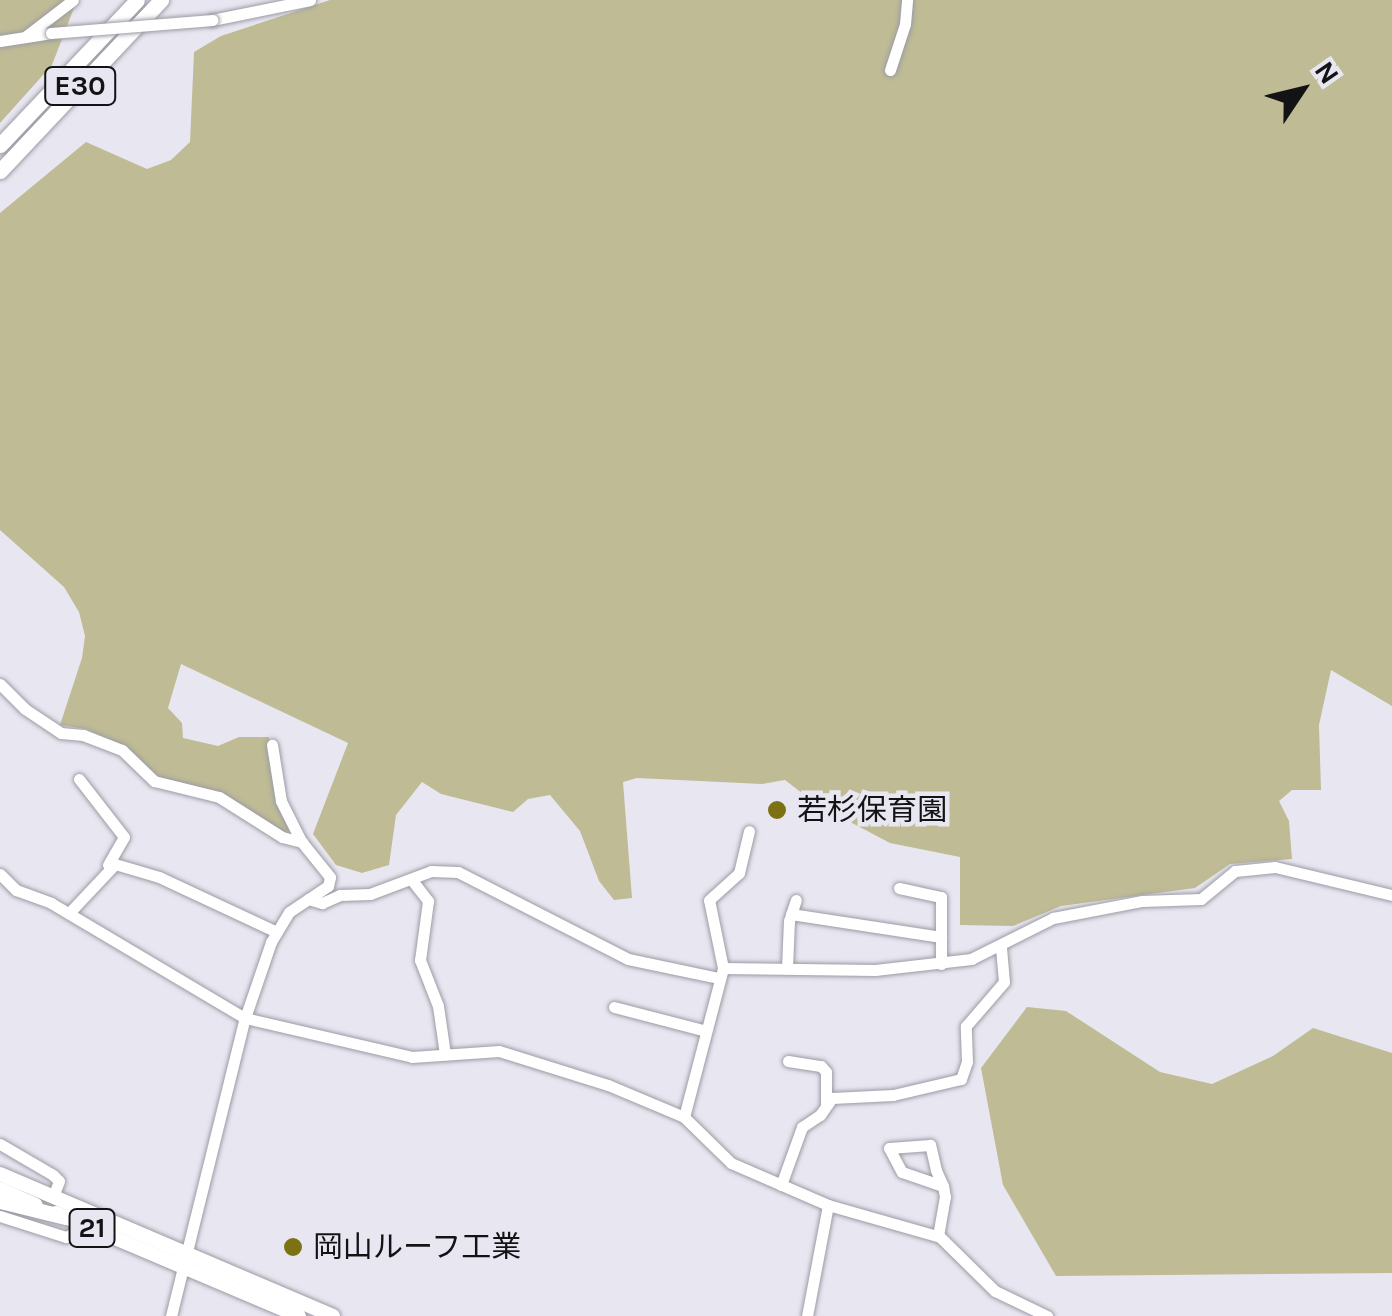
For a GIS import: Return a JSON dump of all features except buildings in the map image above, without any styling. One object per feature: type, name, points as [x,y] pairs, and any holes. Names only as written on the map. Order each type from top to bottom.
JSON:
[{"type":"highway","name":"E30","points":[[0,145],[137,0]]},
{"type":"highway","name":"E30","points":[[0,171],[160,0]]},
{"type":"highway","points":[[0,1201],[64,1216]]},
{"type":"main road","name":"21","points":[[0,1174],[299,1316]]},
{"type":"main road","name":"21","points":[[0,1189],[87,1226],[333,1316]]},
{"type":"street","points":[[26,36],[73,0]]},
{"type":"street","points":[[0,41],[51,32],[212,20],[310,0]]},
{"type":"street","points":[[890,70],[905,24],[907,0]]},
{"type":"street","points":[[0,684],[25,709],[61,733],[122,750],[154,782],[219,797],[282,836],[302,842]]},
{"type":"street","points":[[171,1316],[244,1018],[277,932],[290,912],[328,886],[330,877],[302,842],[281,800],[272,744]]},
{"type":"street","points":[[79,780],[124,837],[107,870]]},
{"type":"street","points":[[684,1116],[721,973],[709,900],[740,873],[749,831]]},
{"type":"street","points":[[69,913],[115,864],[159,877],[277,932]]},
{"type":"street","points":[[308,899],[322,902],[340,895],[370,894],[431,872],[458,872],[628,960],[721,973],[787,968],[875,970],[971,959],[1054,918],[1087,909],[1201,899],[1236,871],[1288,868],[1392,895]]},
{"type":"street","points":[[0,874],[16,890],[69,913],[244,1018],[352,1040],[381,1053],[412,1057],[500,1051],[684,1116],[731,1163],[828,1205],[938,1236],[995,1291],[1047,1316]]},
{"type":"street","points":[[411,879],[428,901],[420,960],[438,1006],[445,1054]]},
{"type":"street","points":[[899,888],[942,897],[941,964]]},
{"type":"street","points":[[787,968],[791,914],[796,900]]},
{"type":"street","points":[[791,914],[941,937]]},
{"type":"street","points":[[781,1185],[802,1128],[838,1095],[893,1095],[961,1079],[966,1062],[966,1026],[1004,982],[1001,945]]},
{"type":"street","points":[[614,1008],[706,1030]]},
{"type":"street","points":[[788,1061],[821,1066],[828,1080],[826,1105]]},
{"type":"street","points":[[0,1144],[59,1180],[53,1197]]},
{"type":"street","points":[[938,1236],[944,1211],[943,1186],[930,1145],[889,1148],[902,1172],[943,1186]]},
{"type":"street","points":[[807,1316],[828,1205]]},
{"type":"street","points":[[0,1216],[66,1237],[87,1226]]},
{"type":"shaded area","points":[[0,0],[77,0],[52,65],[0,123]]},
{"type":"shaded area","points":[[330,0],[1392,0],[1392,706],[1331,670],[1319,725],[1321,790],[1292,790],[1279,801],[1289,821],[1292,859],[1230,864],[1195,888],[1061,906],[1013,926],[960,925],[960,857],[890,843],[816,804],[785,780],[762,784],[637,778],[623,782],[632,898],[614,900],[599,881],[580,831],[550,795],[528,799],[513,812],[441,794],[422,782],[396,815],[389,865],[362,873],[336,865],[313,834],[348,743],[181,664],[168,708],[182,723],[183,738],[218,746],[239,737],[269,737],[271,765],[290,830],[284,832],[222,794],[159,777],[127,748],[86,729],[60,725],[82,658],[85,636],[79,612],[64,587],[0,530],[0,213],[86,142],[147,169],[171,160],[190,142],[194,52],[221,36]]},
{"type":"shaded area","points":[[1027,1007],[1066,1011],[1160,1072],[1212,1084],[1273,1056],[1313,1028],[1392,1053],[1392,1273],[1056,1276],[1003,1185],[981,1068]]},
{"type":"place","name":"若杉保育園","points":[[777,810]]},
{"type":"place","name":"岡山ルーフ工業","points":[[293,1247]]}]
